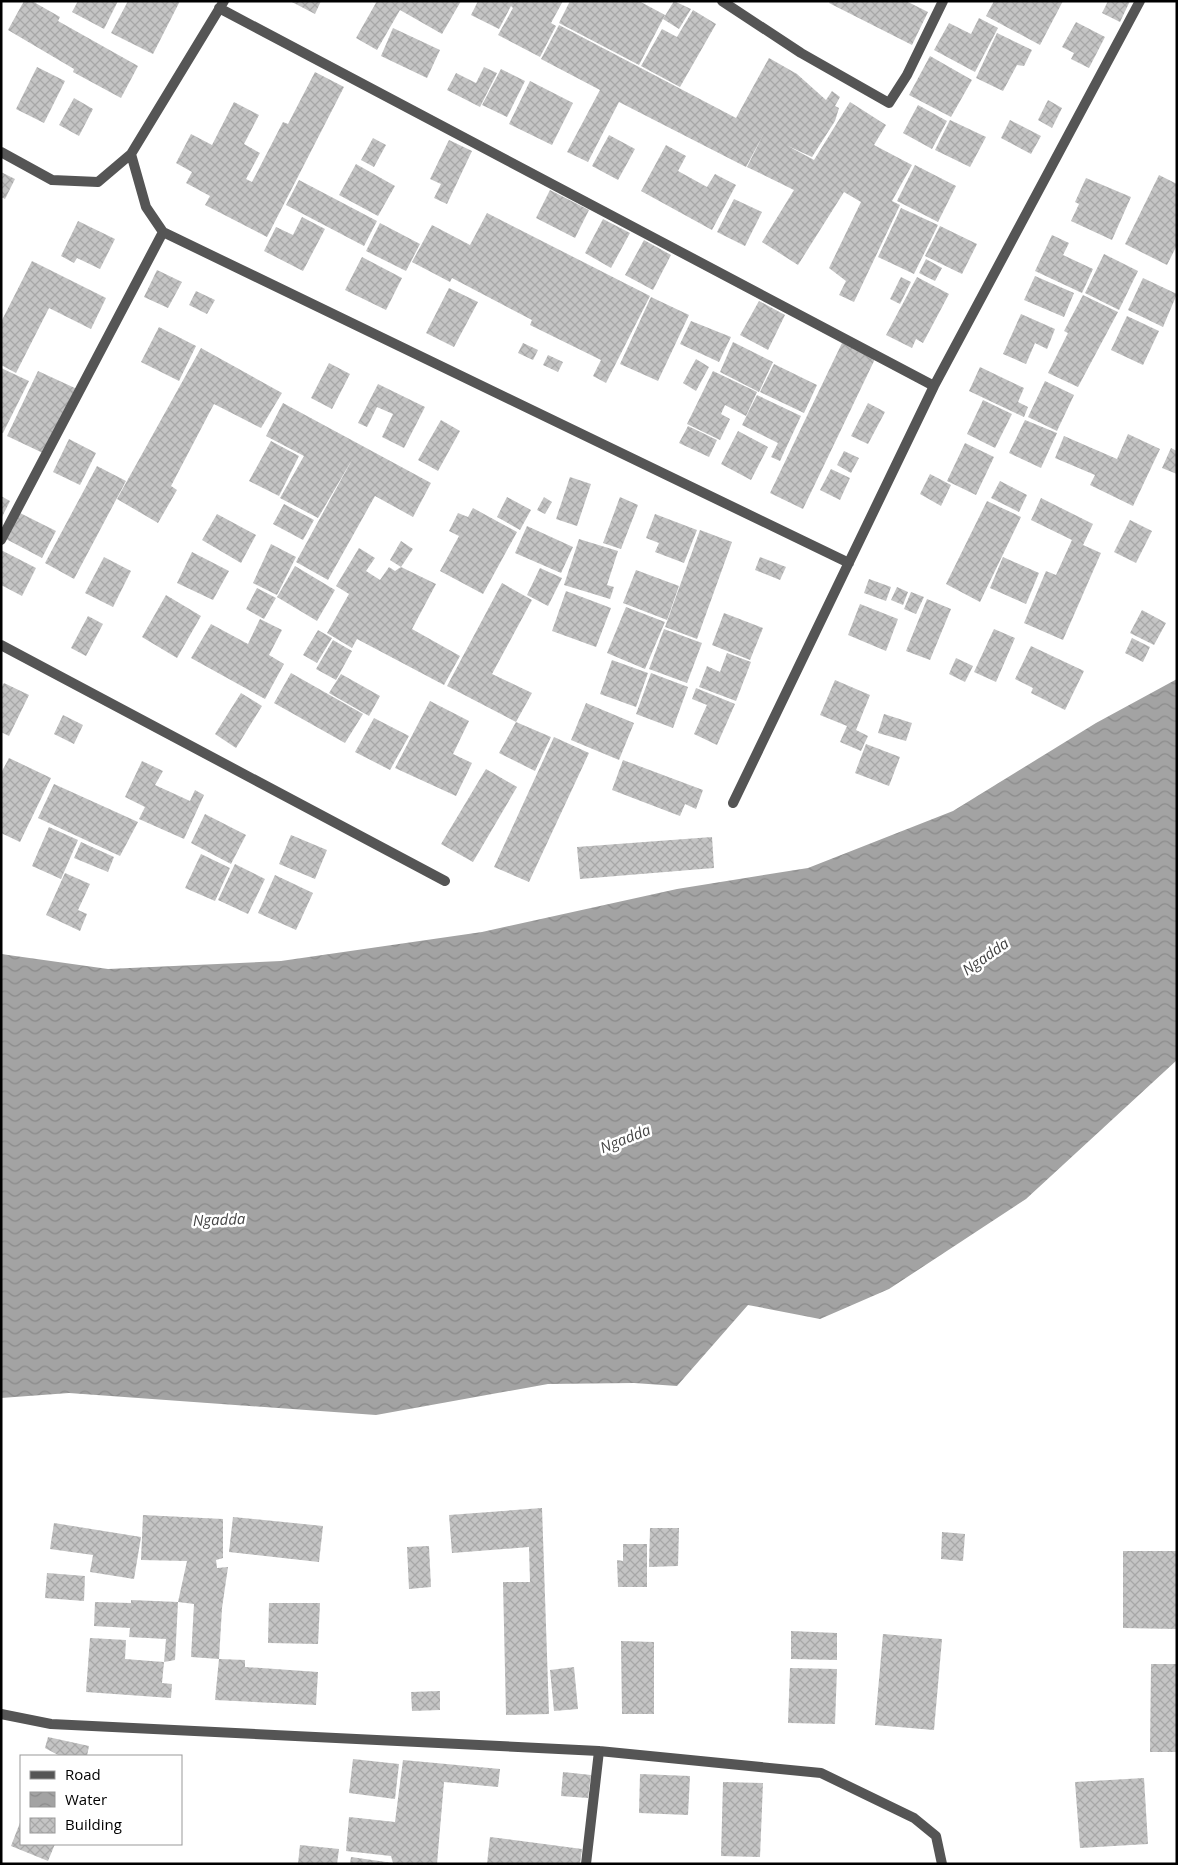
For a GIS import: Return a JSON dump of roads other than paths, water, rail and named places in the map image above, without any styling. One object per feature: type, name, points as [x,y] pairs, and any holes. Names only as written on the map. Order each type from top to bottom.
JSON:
[{"type":"street","points":[[722,1],[801,53],[889,103],[907,75],[943,1]]},
{"type":"street","points":[[733,803],[934,386],[1140,1]]},
{"type":"street","points":[[1,152],[52,180],[98,182],[131,154],[222,5],[934,386]]},
{"type":"street","points":[[131,154],[146,207],[163,232],[848,563]]},
{"type":"street","points":[[1,540],[163,232]]},
{"type":"street","points":[[1,645],[446,881]]},
{"type":"street","points":[[1,1714],[51,1724],[599,1750],[821,1773],[914,1818],[936,1836],[942,1864]]},
{"type":"street","points":[[586,1864],[599,1750]]},
{"type":"water","name":"Ngadda","points":[[1177,679],[1177,1060],[1026,1199],[889,1289],[820,1319],[748,1305],[677,1386],[634,1383],[548,1384],[376,1415],[69,1393],[1,1398],[1,954],[108,969],[281,961],[482,932],[677,889],[808,868],[953,811],[1096,723]]}]
